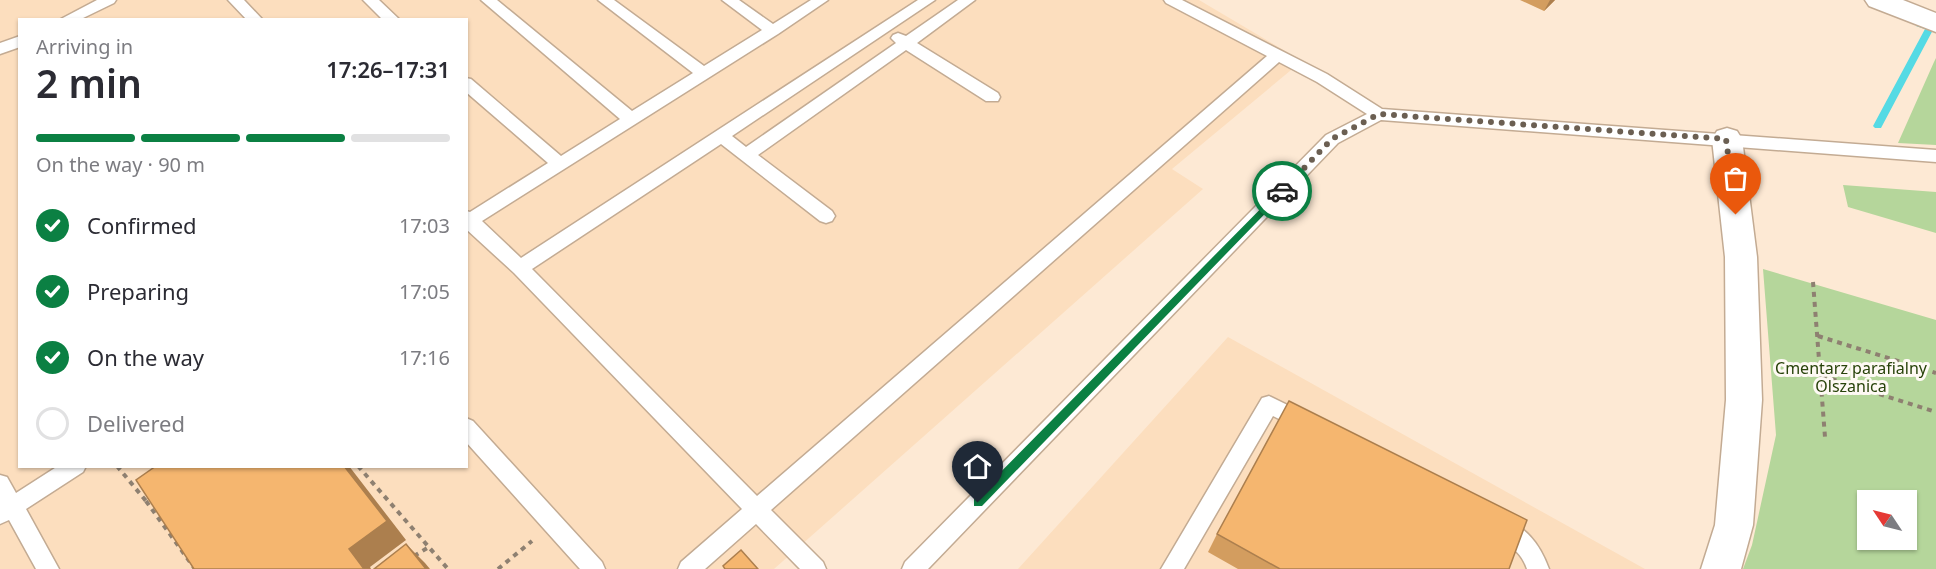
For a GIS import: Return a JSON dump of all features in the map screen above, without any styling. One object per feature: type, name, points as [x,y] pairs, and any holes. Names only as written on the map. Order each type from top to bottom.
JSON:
[{"type":"street","points":[[1878,0],[1936,22]]},
{"type":"street","points":[[1721,569],[1734,525],[1744,400],[1742,257],[1726,139]]},
{"type":"lane","points":[[70,18],[109,0]]},
{"type":"lane","points":[[235,0],[254,18]]},
{"type":"lane","points":[[370,0],[391,18]]},
{"type":"lane","points":[[488,0],[631,119]]},
{"type":"lane","points":[[605,0],[704,74]]},
{"type":"lane","points":[[729,0],[773,31]]},
{"type":"lane","points":[[815,569],[520,268],[468,220],[821,0]]},
{"type":"lane","points":[[520,268],[928,0]]},
{"type":"lane","points":[[746,155],[968,0]]},
{"type":"lane","points":[[1171,0],[1323,78],[1379,114],[1936,156]]},
{"type":"lane","points":[[94,7],[103,18]]},
{"type":"lane","points":[[884,29],[992,97]]},
{"type":"lane","points":[[0,49],[18,41]]},
{"type":"lane","points":[[688,569],[1277,55]]},
{"type":"lane","points":[[468,85],[560,164]]},
{"type":"lane","points":[[913,569],[1332,139],[1379,114]]},
{"type":"lane","points":[[721,136],[826,216]]},
{"type":"lane","points":[[1172,569],[1269,404],[1322,432]]},
{"type":"lane","points":[[468,430],[594,569]]},
{"type":"lane","points":[[6,510],[73,468]]},
{"type":"lane","points":[[0,484],[6,510],[48,569]]},
{"type":"lane","points":[[1481,517],[1523,539],[1533,554],[1538,569]]},
{"type":"path","points":[[1813,282],[1825,436]]},
{"type":"path","points":[[1818,336],[1936,373]]},
{"type":"path","points":[[1822,376],[1936,412]]},
{"type":"path","points":[[119,468],[146,501],[195,569]]},
{"type":"path","points":[[360,468],[448,569]]},
{"type":"path","points":[[146,501],[155,495]]},
{"type":"path","points":[[498,569],[554,524]]},
{"type":"path","points":[[412,558],[429,547]]},
{"type":"shaded area","points":[[0,0],[1199,0],[1302,61],[1172,169],[1203,189],[774,569],[0,569]]},
{"type":"shaded area","points":[[1228,337],[1645,569],[1018,569]]},
{"type":"green space","points":[[1936,58],[1936,145],[1898,143],[1934,62]]},
{"type":"green space","points":[[1843,185],[1936,192],[1936,233],[1848,207]]},
{"type":"green space","name":"Cmentarz parafialny Olszanica","points":[[1763,269],[1936,320],[1936,569],[1743,569],[1752,545],[1776,435]]},
{"type":"building","points":[[1289,401],[1527,520],[1509,569],[1280,569],[1217,534]]},
{"type":"building","points":[[153,468],[346,468],[387,521],[349,549],[364,569],[194,569],[136,480]]},
{"type":"building","points":[[406,544],[426,569],[374,569]]},
{"type":"building","points":[[741,550],[758,569],[725,569],[723,566]]},
{"type":"waterway","points":[[1878,126],[1930,28],[1919,24]]},
{"type":"way so far","points":[[1282,191],[1332,139],[1379,114],[1726,139],[1736,215]]},
{"type":"route","points":[[978,503],[1282,191]]}]
